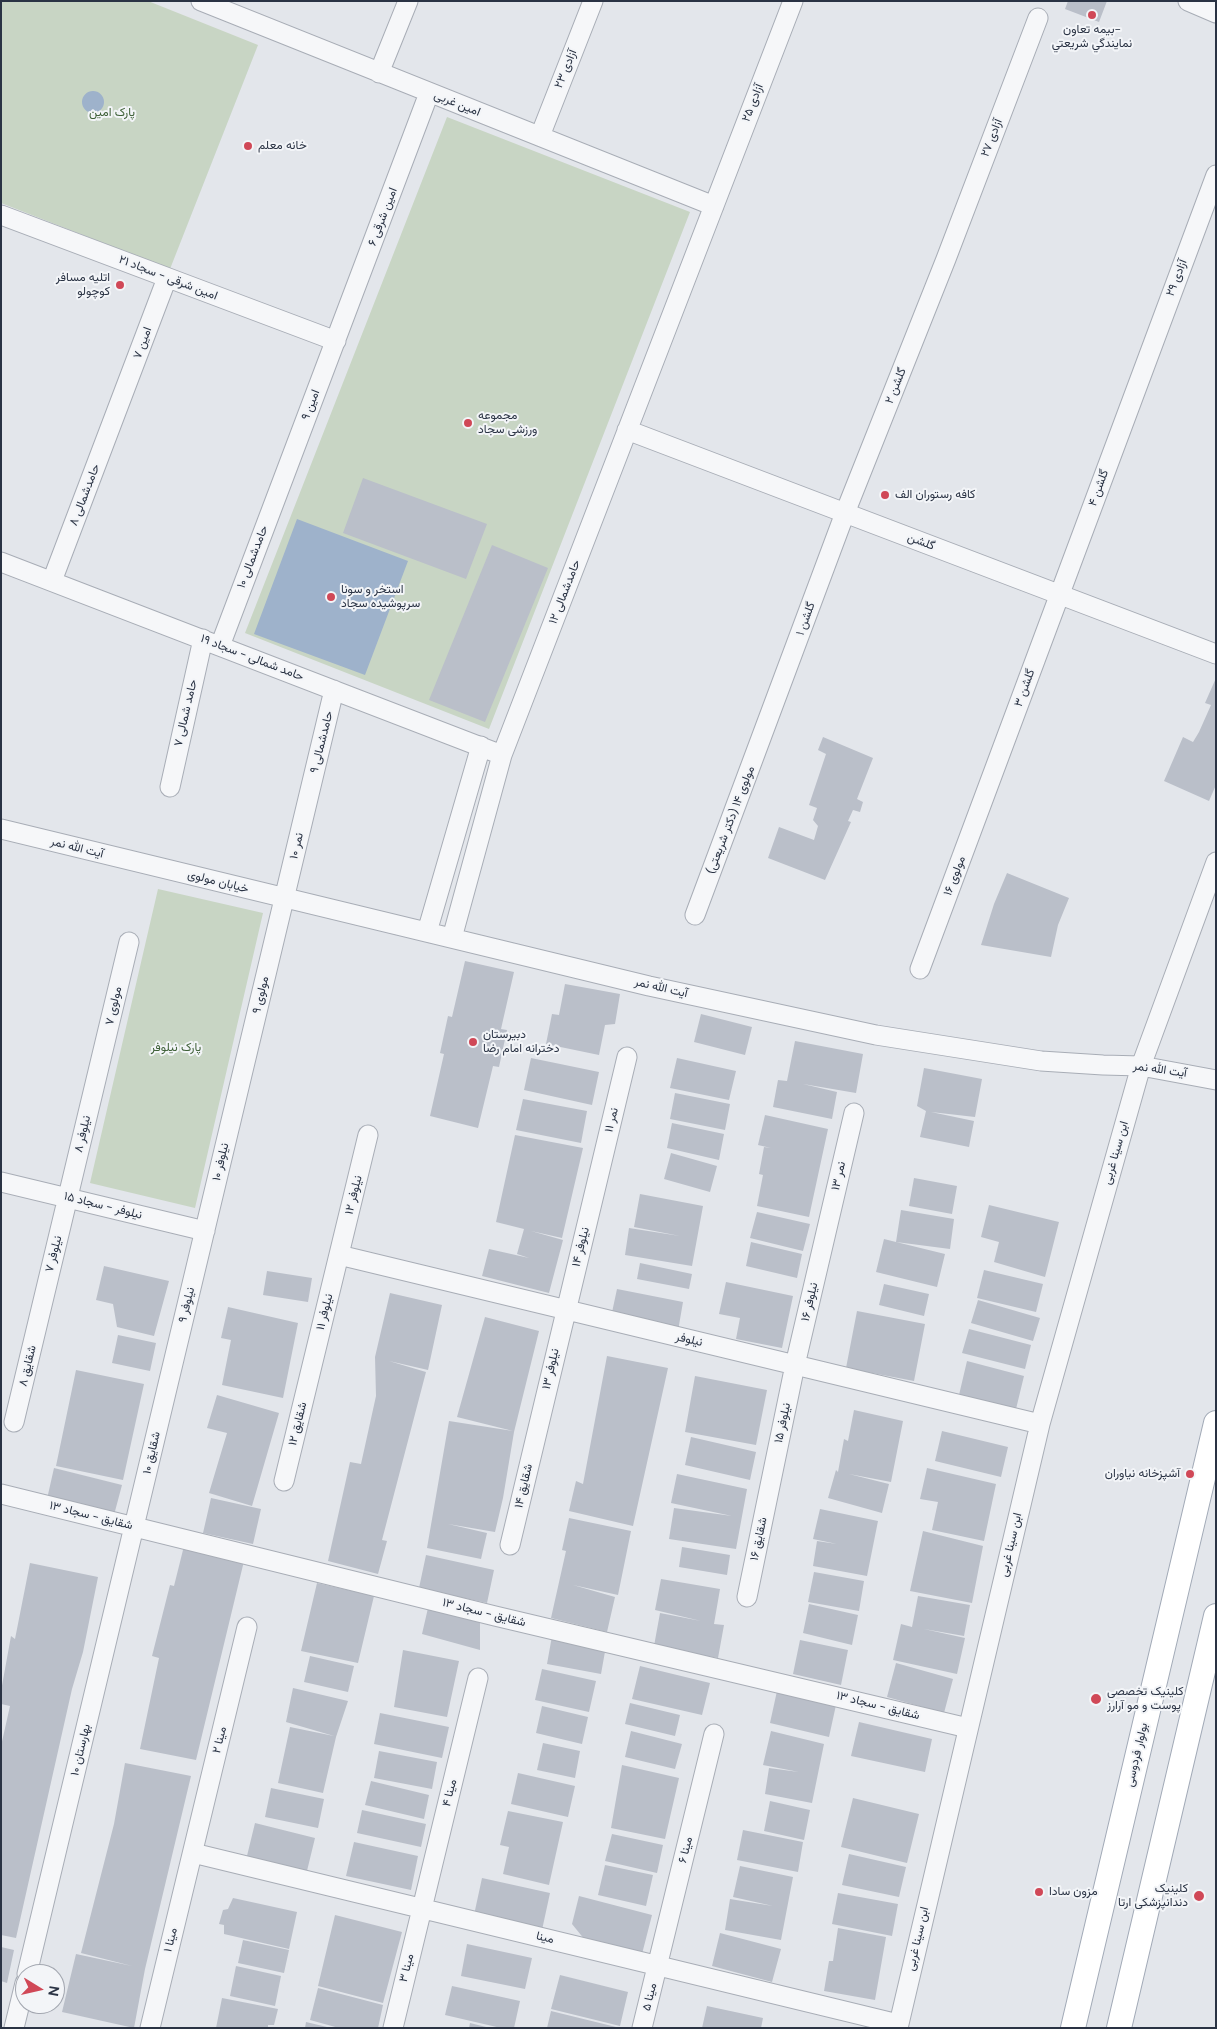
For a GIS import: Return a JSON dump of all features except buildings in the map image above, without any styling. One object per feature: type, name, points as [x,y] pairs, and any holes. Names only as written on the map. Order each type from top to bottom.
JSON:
[{"type":"main road","name":"بولوار فردوسی","points":[[1073,2028],[1216,1423]]},
{"type":"main road","points":[[1119,2028],[1216,1616]]},
{"type":"street","name":"امین غربی","points":[[201,1],[714,206]]},
{"type":"street","points":[[380,73],[408,1]]},
{"type":"street","name":"آزادی ۲۳","points":[[540,136],[593,1]]},
{"type":"street","name":"آزادی ۲۵","points":[[627,430],[793,1]]},
{"type":"street","points":[[1188,1],[1216,13]]},
{"type":"street","name":"۲۷ آزادی","points":[[946,259],[1038,18]]},
{"type":"street","name":"امین شرقی ۶","points":[[336,341],[429,93]]},
{"type":"street","name":"آزادی ۲۹","points":[[1138,381],[1216,175]]},
{"type":"street","name":"امین شرقی - سجاد ۲۱","points":[[2,217],[336,341]]},
{"type":"street","name":"گلشن ۲","points":[[845,513],[946,259]]},
{"type":"street","name":"امین ۷","points":[[118,409],[167,278]]},
{"type":"street","name":"امین ۹","points":[[286,469],[336,341]]},
{"type":"street","name":"گلشن ۴","points":[[1060,595],[1138,381]]},
{"type":"street","name":"حامدشمالی ۸","points":[[52,581],[118,409]]},
{"type":"street","name":"گلشن","points":[[627,430],[1216,654]]},
{"type":"street","name":"حامدشمالی ۱۲","points":[[452,938],[502,755],[627,430]]},
{"type":"street","name":"حامدشمالی ۱۰","points":[[211,643],[286,469]]},
{"type":"street","name":"گلشن ۱","points":[[766,726],[845,513]]},
{"type":"street","name":"حامد شمالی - سجاد ۱۹","points":[[1,562],[502,755]]},
{"type":"street","name":"گلشن ۳","points":[[990,782],[1060,595]]},
{"type":"street","name":"حامد شمالی ۷","points":[[170,787],[211,643]]},
{"type":"street","name":"حامدشمالی ۹","points":[[309,794],[334,690]]},
{"type":"street","name":"مولوی ۱۴ (دکتر شریعتی)","points":[[695,915],[766,726]]},
{"type":"street","points":[[426,932],[481,746]]},
{"type":"street","name":"مولوی ۱۶","points":[[920,969],[990,782]]},
{"type":"street","name":"نمر ۱۰","points":[[284,898],[309,794]]},
{"type":"street","name":"آیت الله نمر","points":[[1,829],[153,866]]},
{"type":"street","name":"ابن سینا غربی","points":[[898,2026],[1040,1424],[1141,1066],[1216,862]]},
{"type":"street","name":"خیابان مولوی","points":[[153,866],[284,898]]},
{"type":"street","name":"آیت الله نمر","points":[[284,898],[649,986],[876,1035],[1041,1060],[1141,1066],[1216,1080]]},
{"type":"street","name":"مولوی ۹","points":[[238,1092],[284,898]]},
{"type":"street","name":"مولوی ۷","points":[[98,1070],[129,942]]},
{"type":"street","name":"نمر ۱۱","points":[[596,1183],[627,1057]]},
{"type":"street","name":"نیلوفر ۸","points":[[68,1198],[98,1070]]},
{"type":"street","name":"نیلوفر ۱۰","points":[[205,1231],[238,1092]]},
{"type":"street","name":"نمر ۱۳","points":[[824,1239],[854,1113]]},
{"type":"street","name":"نیلوفر ۱۲","points":[[339,1255],[368,1135]]},
{"type":"street","name":"نیلوفر - سجاد ۱۵","points":[[1,1182],[205,1231]]},
{"type":"street","name":"نیلوفر ۱۴","points":[[565,1310],[596,1183]]},
{"type":"street","name":"نیلوفر ۷","points":[[41,1310],[68,1198]]},
{"type":"street","name":"نیلوفر ۹","points":[[169,1379],[205,1231]]},
{"type":"street","name":"نیلوفر ۱۶","points":[[795,1365],[824,1239]]},
{"type":"street","name":"نیلوفر","points":[[339,1255],[1040,1424]]},
{"type":"street","name":"نیلوفر ۱۱","points":[[312,1368],[339,1255]]},
{"type":"street","name":"شقایق ۸","points":[[14,1422],[41,1310]]},
{"type":"street","name":"نیلوفر ۱۳","points":[[538,1427],[565,1310]]},
{"type":"street","name":"نیلوفر ۱۵","points":[[771,1481],[795,1365]]},
{"type":"street","name":"شقایق ۱۲","points":[[284,1481],[312,1368]]},
{"type":"street","name":"شقایق ۱۰","points":[[134,1526],[169,1379]]},
{"type":"street","name":"شقایق ۱۴","points":[[510,1545],[538,1427]]},
{"type":"street","name":"شقایق ۱۶","points":[[747,1597],[771,1481]]},
{"type":"street","name":"شقایق - سجاد ۱۳","points":[[1,1494],[495,1616],[968,1728]]},
{"type":"street","name":"بهارستان ۱۰","points":[[29,1964],[134,1526]]},
{"type":"street","name":"مینا ۲","points":[[193,1853],[247,1626]]},
{"type":"street","name":"مینا ۴","points":[[422,1908],[478,1678]]},
{"type":"street","name":"مینا ۶","points":[[658,1966],[714,1734]]},
{"type":"street","name":"مینا","points":[[193,1853],[898,2026]]},
{"type":"street","name":"مینا ۱","points":[[150,2028],[193,1853]]},
{"type":"street","name":"مینا ۳","points":[[393,2028],[422,1908]]},
{"type":"street","name":"مینا ۵","points":[[642,2028],[658,1966]]},
{"type":"street","points":[[14,2028],[17,2014]]},
{"type":"green space","name":"پارک امین","points":[[1,1],[148,1],[258,45],[170,269],[1,203]]},
{"type":"green space","name":"مجموعه ورزشی سجاد","points":[[447,117],[690,212],[489,729],[245,633]]},
{"type":"green space","name":"پارک نیلوفر","points":[[158,889],[263,913],[195,1208],[90,1183]]},
{"type":"water","points":[[93,91],[101,94],[104,102],[101,110],[93,113],[85,110],[82,102],[85,94]]},
{"type":"water","name":"استخر و سونا سرپوشیده سجاد","points":[[297,519],[408,561],[365,675],[254,634]]},
{"type":"place","name":"بيمه تعاون- نمايندگي شريعتي","points":[[1092,15]]},
{"type":"place","name":"خانه معلم","points":[[248,146]]},
{"type":"place","name":"اتليه مسافر كوچولو","points":[[120,285]]},
{"type":"place","name":"مجموعه ورزشی سجاد","points":[[468,423]]},
{"type":"place","name":"کافه رستوران الف","points":[[885,495]]},
{"type":"place","name":"استخر و سونا سرپوشیده سجاد","points":[[331,597]]},
{"type":"place","name":"دبیرستان دخترانه امام رضا","points":[[473,1042]]},
{"type":"place","name":"آشپزخانه نیاوران","points":[[1190,1474]]},
{"type":"place","name":"کلینیک تخصصی پوست و مو آرارز","points":[[1096,1699]]},
{"type":"place","name":"مزون سادا","points":[[1039,1892]]},
{"type":"place","name":"کلینیک دندانپزشکی ارتا","points":[[1199,1896]]}]
